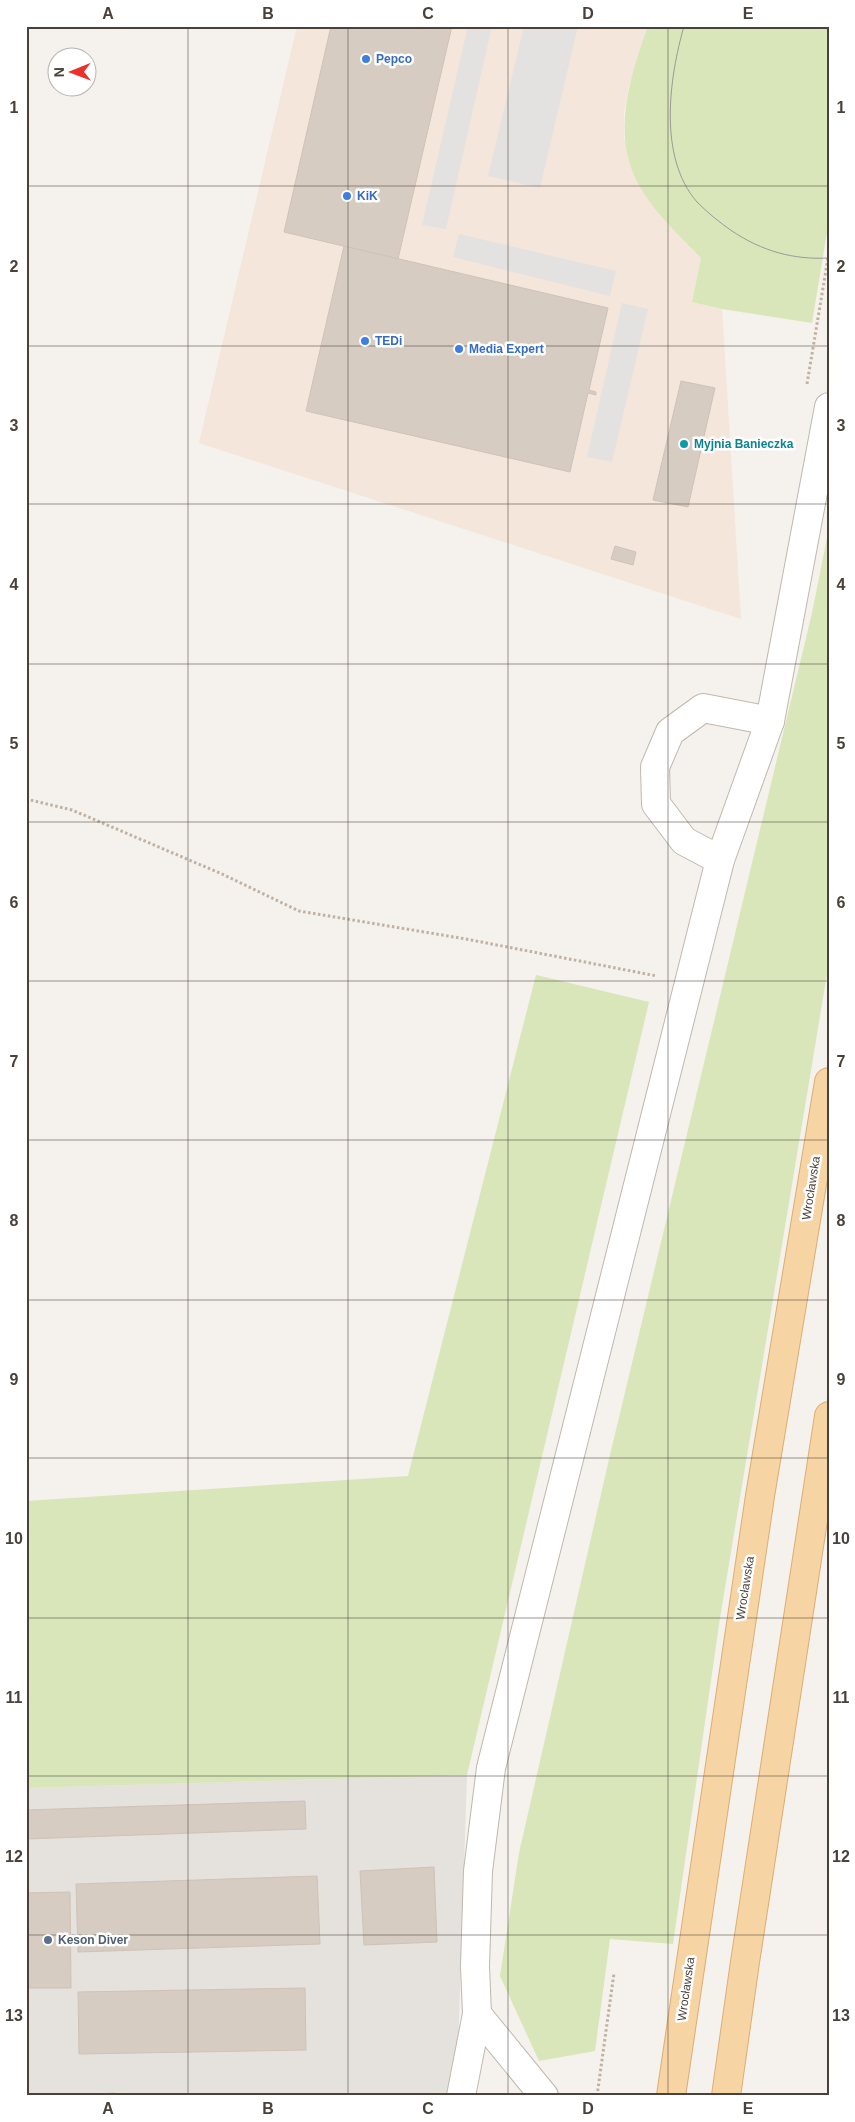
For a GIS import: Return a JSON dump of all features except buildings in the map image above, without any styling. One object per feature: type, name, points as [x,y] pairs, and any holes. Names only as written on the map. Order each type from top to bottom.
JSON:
[{"type":"main road","name":"Wrocławska","points":[[671,2096],[760,1496],[829,1082]]},
{"type":"main road","points":[[726,2096],[829,1416]]},
{"type":"lane","points":[[461,2096],[477,2014],[475,1966],[478,1871],[491,1768],[720,860],[770,721],[829,407]]},
{"type":"lane","points":[[720,860],[684,840],[656,804],[654,767],[670,732],[703,708],[770,721]]},
{"type":"lane","points":[[477,2014],[544,2096]]},
{"type":"path","points":[[26,799],[72,810],[222,874],[299,910],[466,939],[689,983]]},
{"type":"path","points":[[597,2096],[614,1973]]},
{"type":"shaded area","points":[[297,26],[648,26],[629,86],[624,112],[624,138],[643,192],[701,258],[692,302],[722,309],[741,619],[199,443]]},
{"type":"shaded area","points":[[468,26],[492,26],[446,229],[422,225]]},
{"type":"shaded area","points":[[524,26],[578,26],[540,188],[488,176]]},
{"type":"shaded area","points":[[459,234],[616,271],[610,296],[453,257]]},
{"type":"shaded area","points":[[622,303],[648,309],[612,462],[587,457]]},
{"type":"shaded area","points":[[467,1775],[458,2051],[447,2096],[26,2096],[26,1788]]},
{"type":"green space","points":[[648,26],[829,26],[829,220],[812,323],[722,309],[692,302],[701,258],[649,201],[633,172],[627,151],[625,130],[629,88]]},
{"type":"green space","points":[[829,528],[829,962],[720,1618],[673,1944],[610,1939],[595,2051],[539,2061],[500,1976],[519,1853],[610,1455],[812,613]]},
{"type":"green space","points":[[536,975],[649,1002],[467,1775],[26,1788],[26,1501],[408,1476]]},
{"type":"tram line","points":[[684,26],[674,70],[670,117],[676,163],[685,184],[697,202],[709,214],[743,238],[766,249],[790,256],[829,258]]},
{"type":"place","name":"Pepco","points":[[366,59]]},
{"type":"place","name":"KiK","points":[[347,196]]},
{"type":"place","name":"TEDi","points":[[365,341]]},
{"type":"place","name":"Media Expert","points":[[459,349]]},
{"type":"place","name":"Myjnia Banieczka","points":[[684,444]]},
{"type":"place","name":"Keson Diver","points":[[48,1940]]}]
